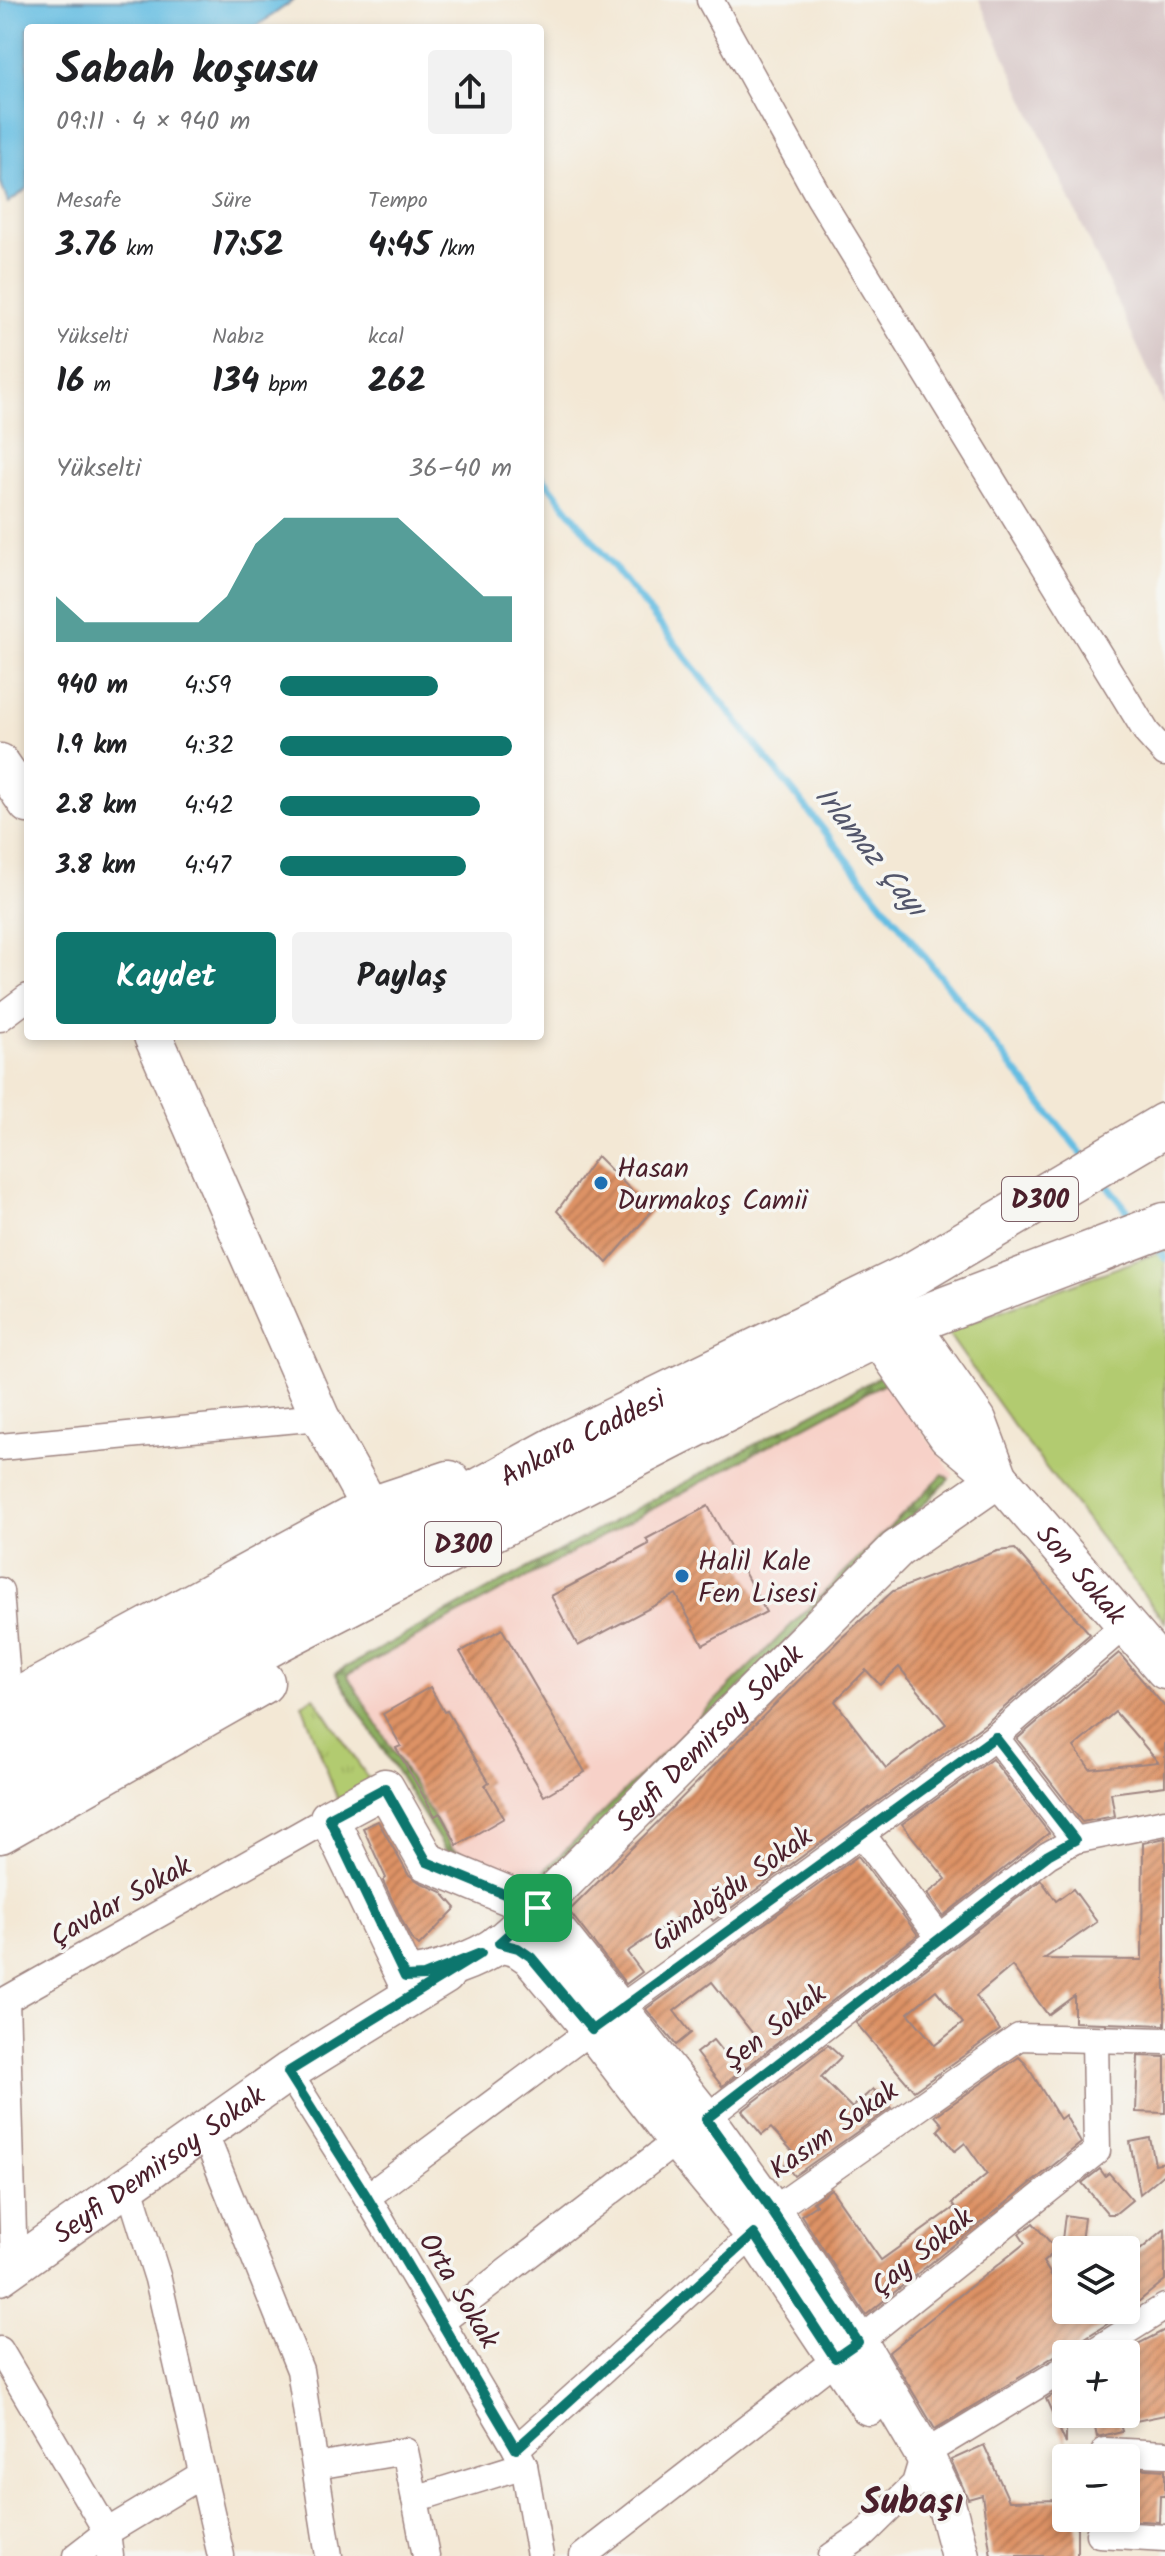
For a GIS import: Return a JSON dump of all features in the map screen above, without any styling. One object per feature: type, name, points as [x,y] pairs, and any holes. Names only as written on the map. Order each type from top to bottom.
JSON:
[{"type":"highway","name":"Ankara Caddesi","points":[[0,1752],[565,1444],[915,1273],[1165,1125]]},
{"type":"highway","name":"Ankara Caddesi","points":[[0,1791],[281,1638],[675,1435],[907,1323],[1165,1225]]},
{"type":"highway","points":[[0,1831],[432,1583],[675,1435]]},
{"type":"highway","points":[[4,1707],[371,1509],[565,1444]]},
{"type":"street","points":[[710,0],[819,197],[1147,733],[1165,753]]},
{"type":"street","points":[[0,763],[24,798]]},
{"type":"street","points":[[0,1018],[24,1000]]},
{"type":"street","points":[[155,1040],[320,1417],[371,1509]]},
{"type":"street","name":"Son Sokak","points":[[907,1323],[948,1436],[999,1478],[1165,1670]]},
{"type":"street","points":[[0,1447],[320,1417]]},
{"type":"street","name":"Seyfi Demirsoy Sokak","points":[[7,2271],[288,2072],[490,1948],[538,1908],[897,1549],[999,1478]]},
{"type":"street","points":[[0,1591],[4,1707]]},
{"type":"street","name":"Gündoğdu Sokak","points":[[367,2197],[605,2019],[995,1737],[1126,1624]]},
{"type":"street","points":[[995,1737],[1075,1840]]},
{"type":"street","points":[[605,2019],[518,1948],[490,1948],[424,1976],[405,1977],[329,1818],[385,1788],[427,1862],[538,1908],[605,2019],[763,2222],[846,2350],[878,2418],[944,2496],[960,2556]]},
{"type":"street","name":"Çavdar Sokak","points":[[7,2271],[3,1999],[329,1818]]},
{"type":"street","name":"Şen Sokak","points":[[441,2322],[1048,1855],[1075,1840],[1165,1822]]},
{"type":"street","points":[[861,1833],[940,1938]]},
{"type":"street","name":"Kasım Sokak","points":[[415,2499],[520,2457],[763,2222],[1019,2037],[1165,2041]]},
{"type":"street","name":"Çay Sokak","points":[[583,2556],[1097,2151],[1095,2040]]},
{"type":"street","name":"Orta Sokak","points":[[288,2072],[367,2197],[520,2457],[540,2556]]},
{"type":"street","points":[[204,2132],[300,2370],[329,2556]]},
{"type":"street","points":[[129,2187],[158,2279],[221,2556]]},
{"type":"street","points":[[1112,2340],[1165,2307]]},
{"type":"street","points":[[0,2350],[108,2544]]},
{"type":"street","points":[[832,2556],[863,2545],[920,2469],[1052,2378]]},
{"type":"street","points":[[316,2466],[405,2451],[426,2556]]},
{"type":"street","points":[[1140,2453],[1165,2454]]},
{"type":"street","points":[[920,2469],[935,2556]]},
{"type":"street","points":[[76,2556],[108,2544],[203,2474]]},
{"type":"street","points":[[1099,2536],[1165,2538]]},
{"type":"shaded area","points":[[979,0],[1165,0],[1165,407]]},
{"type":"shaded area","name":"Halil Kale Fen Lisesi","points":[[882,1375],[954,1475],[532,1895],[448,1854],[335,1673]]},
{"type":"green space","points":[[1165,1250],[1165,1622],[1013,1425],[946,1331]]},
{"type":"green space","points":[[882,1375],[886,1382],[347,1675],[453,1849],[488,1866],[485,1872],[448,1854],[335,1673]]},
{"type":"green space","points":[[943,1474],[949,1479],[532,1895],[525,1890]]},
{"type":"green space","points":[[314,1697],[370,1781],[338,1800],[302,1704]]},
{"type":"water","points":[[0,0],[294,0],[260,24],[24,24],[24,191],[8,203],[0,180]]},
{"type":"building","name":"Hasan Durmakoş Camii","points":[[597,1156],[652,1211],[607,1263],[557,1211]]},
{"type":"building","points":[[708,1506],[766,1612],[703,1645],[676,1594],[578,1646],[551,1596],[649,1544],[646,1539]]},
{"type":"building","points":[[1015,1549],[1090,1634],[985,1724],[713,1921],[706,1911],[683,1927],[677,1918],[627,1952],[642,1972],[626,1984],[569,1911],[838,1641],[893,1591],[997,1551]],"holes":[[[899,1667],[946,1724],[886,1768],[835,1701],[866,1670],[880,1685]]]},
{"type":"building","points":[[502,1629],[585,1772],[544,1796],[460,1652]]},
{"type":"building","points":[[1119,1653],[1165,1707],[1165,1786],[1111,1793],[1115,1816],[1082,1822],[1017,1739]],"holes":[[[1115,1712],[1158,1762],[1090,1769],[1074,1747]]]},
{"type":"building","points":[[430,1687],[489,1782],[485,1785],[504,1818],[457,1845],[440,1813],[435,1816],[396,1748],[401,1746],[383,1714]]},
{"type":"building","points":[[992,1759],[1049,1833],[943,1916],[927,1894],[946,1879],[902,1824]]},
{"type":"building","points":[[378,1821],[408,1874],[442,1892],[456,1908],[419,1946],[411,1939],[383,1881],[386,1878],[363,1828]]},
{"type":"building","points":[[1165,1838],[1165,2025],[1074,2022],[1074,1996],[1048,2015],[1012,1966],[976,1996],[1000,2030],[914,2091],[856,2023],[1041,1880],[1056,1901],[1073,1889],[1097,1922],[1044,1959],[1142,1960],[1143,1843]],"holes":[[[936,1990],[963,2023],[935,2045],[908,2013]]]},
{"type":"building","points":[[858,1856],[918,1935],[722,2086],[696,2053],[713,2040],[733,2065],[761,2044],[712,1982],[674,2011],[691,2033],[676,2045],[646,2009]]},
{"type":"building","points":[[828,2045],[841,2057],[821,2077],[852,2108],[873,2089],[891,2108],[794,2176],[785,2164],[796,2155],[771,2128],[762,2135],[742,2111]]},
{"type":"building","points":[[1138,2056],[1165,2057],[1165,2113],[1136,2112]]},
{"type":"building","points":[[1019,2057],[1060,2119],[1065,2115],[1081,2143],[866,2315],[801,2215],[831,2189],[881,2260],[955,2207],[952,2203],[987,2174],[965,2143],[955,2151],[938,2130],[943,2125],[935,2116]]},
{"type":"building","points":[[1150,2138],[1155,2164],[1165,2162],[1165,2173],[1140,2194],[1130,2142]]},
{"type":"building","points":[[1100,2169],[1105,2176],[1109,2173],[1132,2200],[1115,2214],[1108,2214],[1082,2183]]},
{"type":"building","points":[[1065,2215],[1084,2218],[1082,2236],[1062,2236]]},
{"type":"building","points":[[1033,2223],[1052,2244],[1052,2254],[1043,2262],[1052,2276],[1052,2324],[1107,2324],[1082,2340],[1052,2340],[1052,2358],[935,2429],[889,2352],[1025,2243],[1019,2234]]},
{"type":"building","points":[[1165,2229],[1165,2280],[1140,2301],[1140,2250]]},
{"type":"building","points":[[1165,2330],[1165,2415],[1140,2420],[1140,2343]]},
{"type":"building","points":[[1052,2395],[1052,2412],[1046,2399]]},
{"type":"building","points":[[1059,2428],[1066,2428],[1066,2444]]},
{"type":"building","points":[[1095,2428],[1121,2428],[1122,2431],[1097,2437]]},
{"type":"building","points":[[984,2445],[1009,2501],[1052,2500],[1052,2532],[1077,2532],[1077,2556],[991,2556],[982,2495],[968,2499],[951,2460]]},
{"type":"building","points":[[1140,2468],[1165,2470],[1165,2496],[1160,2496],[1159,2522],[1140,2521]]},
{"type":"waterway","name":"Irlamaz Çayı","points":[[544,479],[1085,1158]]},
{"type":"waterway","name":"Irlamaz Çayı","points":[[1103,1180],[1135,1220]]},
{"type":"waterway","name":"Irlamaz Çayı","points":[[1155,1245],[1165,1258]]},
{"type":"place","name":"Hasan Durmakoş Camii","points":[[601,1183]]},
{"type":"place","name":"Halil Kale Fen Lisesi","points":[[682,1576]]},
{"type":"district","name":"Subaşı","points":[[912,2500]]},
{"type":"route","points":[[995,1737],[1075,1840],[1048,1855],[706,2119],[772,2211],[858,2342],[835,2358],[754,2234],[516,2449],[367,2197],[288,2072],[481,1953],[424,1976],[405,1977],[329,1818],[385,1788],[427,1862],[538,1908],[499,1943],[518,1948],[531,1957],[592,2030],[995,1737]]}]
